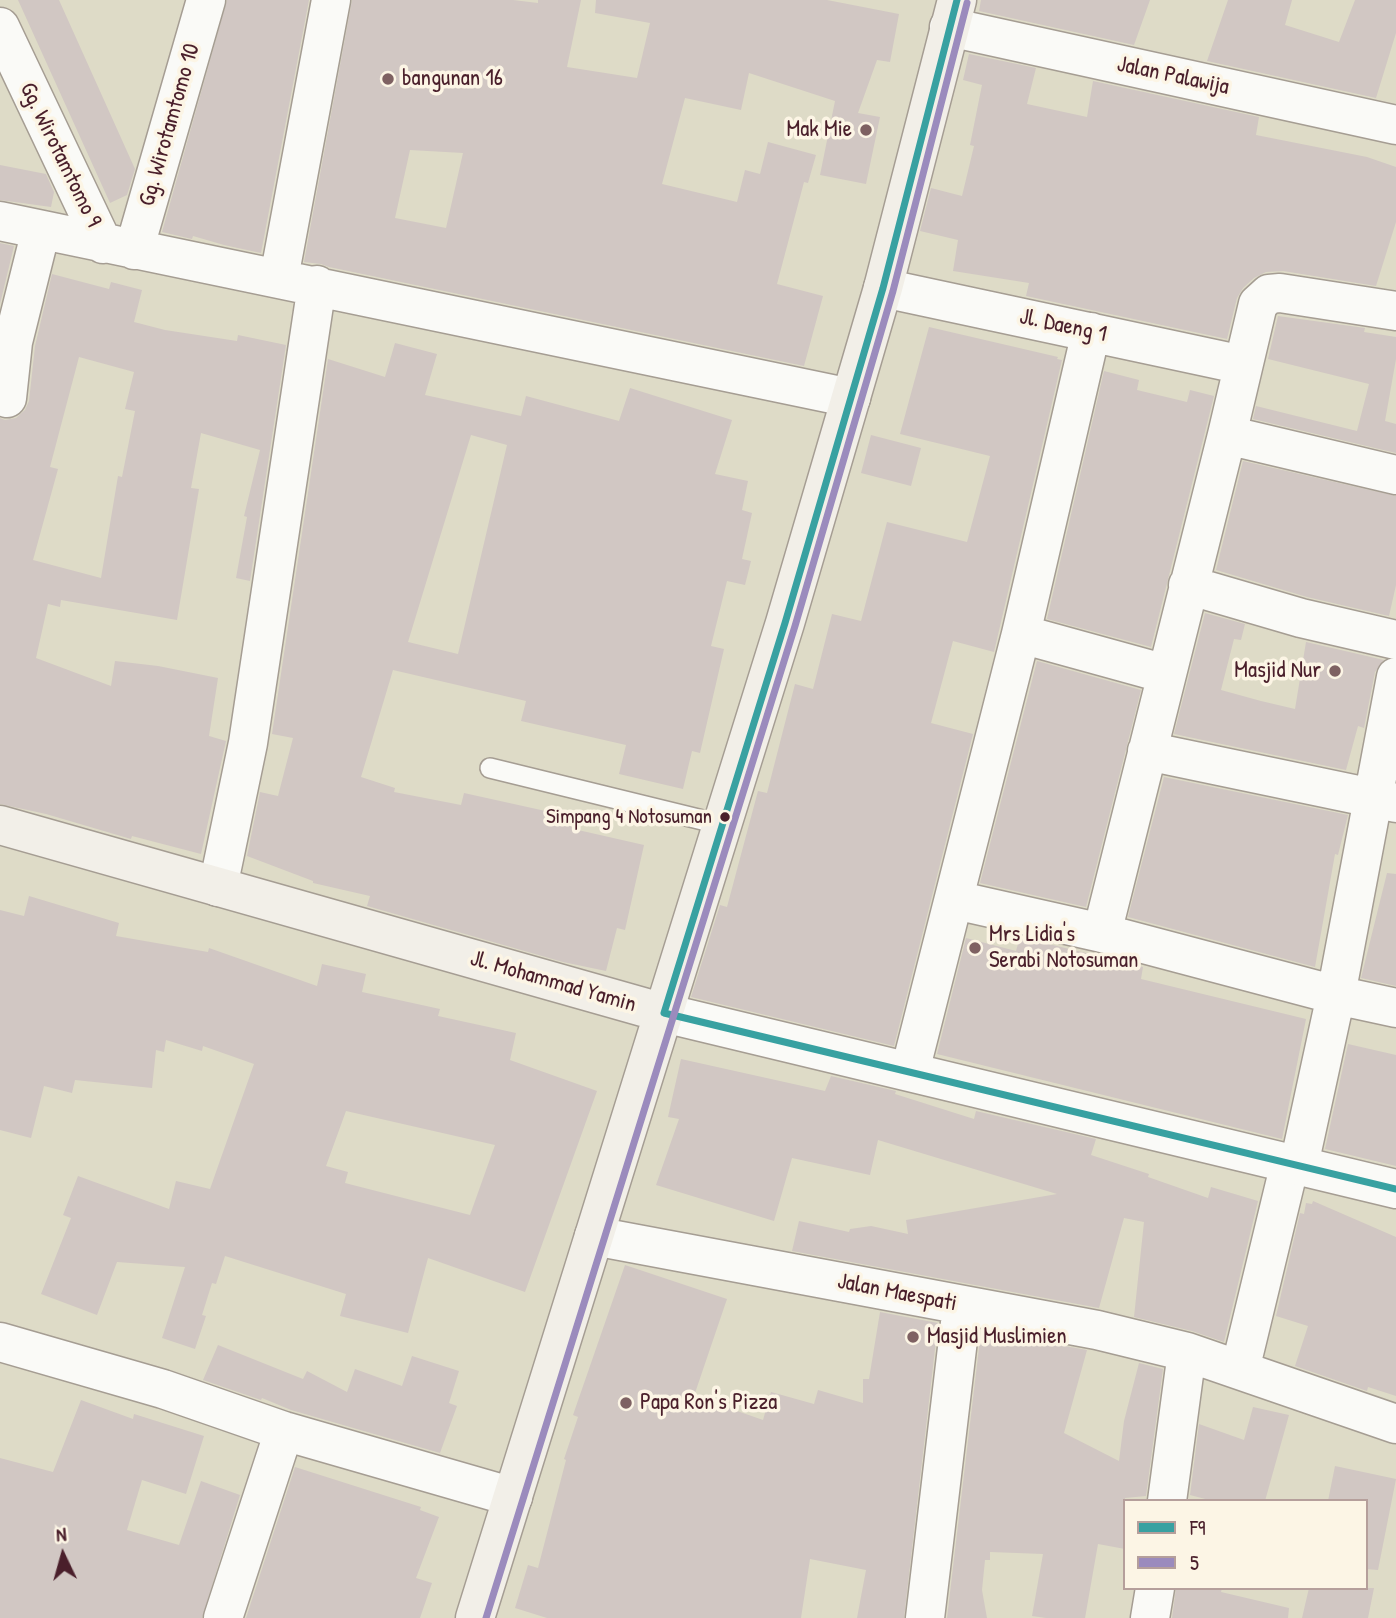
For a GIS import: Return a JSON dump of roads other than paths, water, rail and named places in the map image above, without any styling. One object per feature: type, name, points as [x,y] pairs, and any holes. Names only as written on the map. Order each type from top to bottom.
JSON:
[{"type":"main road","points":[[475,1618],[785,623],[883,288],[953,13]]},
{"type":"main road","name":"Jl. Mohammad Yamin","points":[[0,825],[664,1013]]},
{"type":"street","name":"Gg. Wirotamtomo 10","points":[[119,247],[206,0]]},
{"type":"street","points":[[279,278],[331,0]]},
{"type":"street","name":"Jalan Palawija","points":[[953,13],[1396,125]]},
{"type":"street","name":"Gg. Wirotamtomo 9","points":[[0,27],[119,247]]},
{"type":"street","points":[[0,221],[851,398]]},
{"type":"street","points":[[7,398],[13,342],[41,230]]},
{"type":"street","points":[[218,887],[248,743],[317,285]]},
{"type":"street","name":"Jl. Daeng 1","points":[[883,288],[1243,365]]},
{"type":"street","points":[[1101,933],[1227,435],[1255,312],[1263,298],[1269,294],[1280,293],[1396,311]]},
{"type":"street","points":[[910,1071],[1021,634],[1091,332]]},
{"type":"street","points":[[1227,435],[1396,474]]},
{"type":"street","points":[[1188,585],[1301,618],[1396,640]]},
{"type":"street","points":[[1021,634],[1166,674]]},
{"type":"street","points":[[1240,1370],[1295,1164],[1384,801],[1396,677]]},
{"type":"street","points":[[1147,751],[1384,801]]},
{"type":"street","points":[[955,900],[1101,933],[1336,995],[1396,1008]]},
{"type":"street","name":"Jl. Mohammad Yamin","points":[[664,1013],[1396,1189]]},
{"type":"street","name":"Jalan Maespati","points":[[594,1236],[1097,1329],[1188,1352],[1396,1424]]},
{"type":"street","points":[[925,1618],[962,1306]]},
{"type":"street","points":[[0,1342],[163,1389],[284,1431],[513,1497]]},
{"type":"street","points":[[1167,1499],[1188,1352]]},
{"type":"street","points":[[223,1618],[284,1431]]},
{"type":"street","points":[[1150,1618],[1155,1590]]},
{"type":"lane","points":[[490,768],[723,825]]},
{"type":"place","name":"bangunan 16","points":[[388,79]]},
{"type":"place","name":"Mak Mie","points":[[866,130]]},
{"type":"place","name":"Masjid Nur","points":[[1335,671]]},
{"type":"place","name":"Simpang 4 Notosuman","points":[[725,817]]},
{"type":"place","name":"Mrs Lidia's Serabi Notosuman","points":[[975,948]]},
{"type":"place","name":"Masjid Muslimien","points":[[913,1337]]},
{"type":"place","name":"Papa Ron's Pizza","points":[[626,1403]]}]
